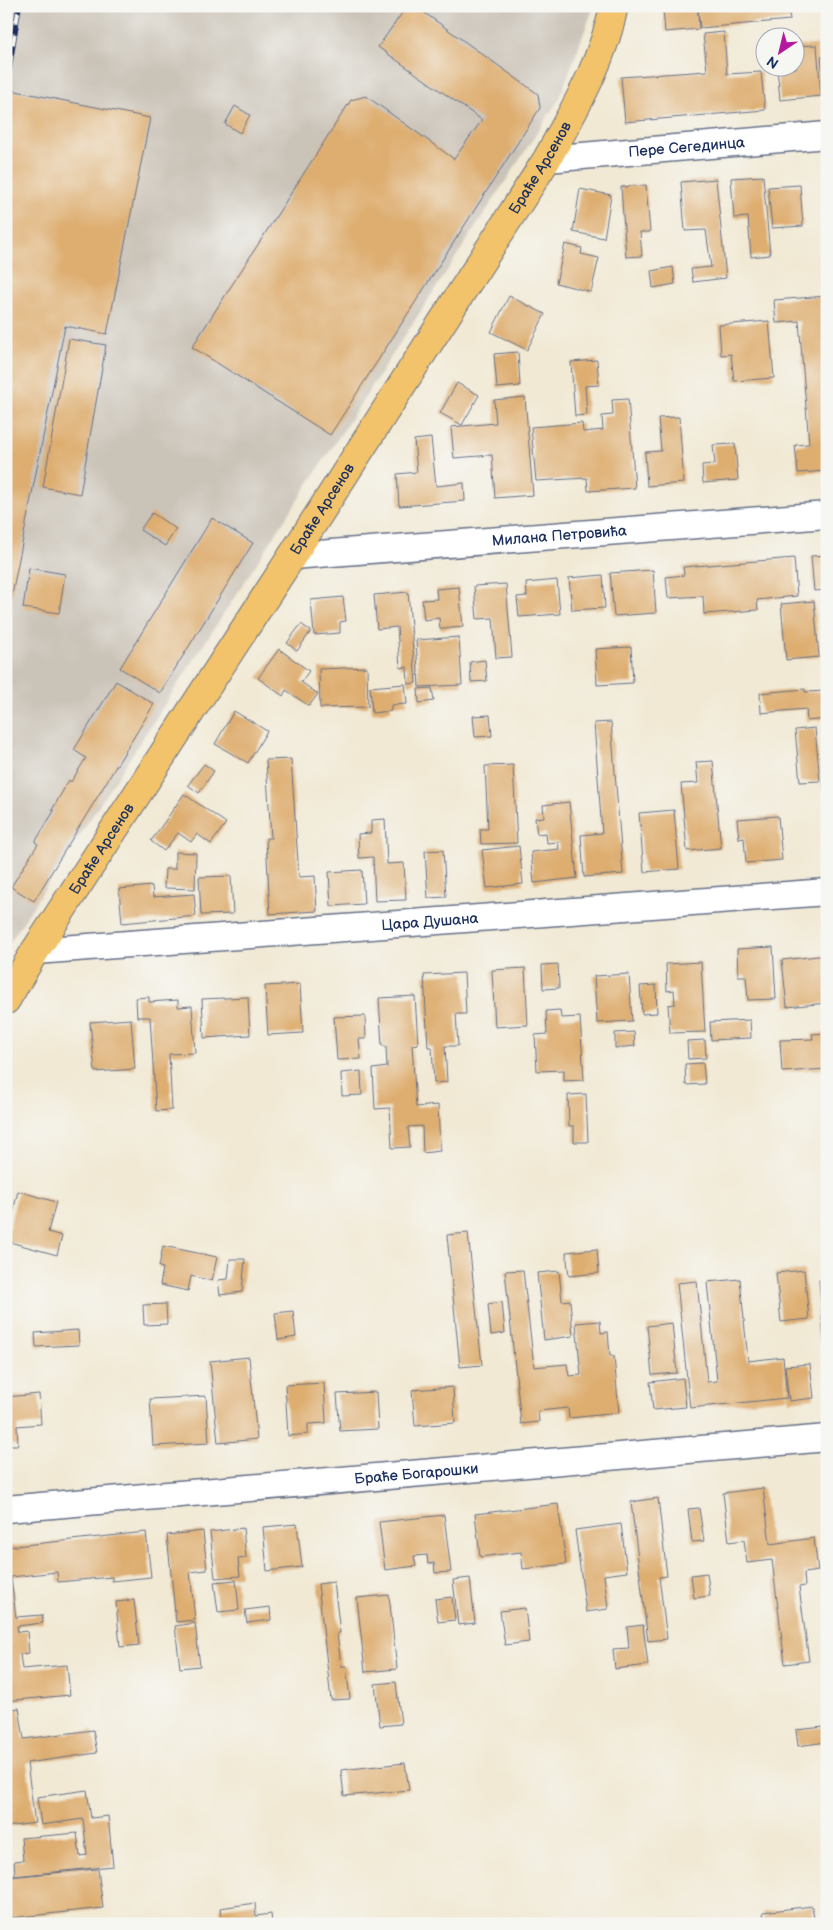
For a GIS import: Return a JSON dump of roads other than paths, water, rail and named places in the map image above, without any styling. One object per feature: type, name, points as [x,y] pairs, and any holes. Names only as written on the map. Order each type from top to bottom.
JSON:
[{"type":"main road","name":"Браће Арсенов","points":[[6,1000],[34,951],[292,556],[547,159],[584,92],[609,29],[614,6]]},
{"type":"street","name":"Пере Сегединца","points":[[547,159],[827,135]]},
{"type":"street","name":"Милана Петровића","points":[[292,556],[827,515]]},
{"type":"street","name":"Цара Душана","points":[[34,951],[827,892]]},
{"type":"street","name":"Браће Богарошки","points":[[6,1509],[827,1438]]},
{"type":"railway","points":[[6,88],[19,6]]}]
